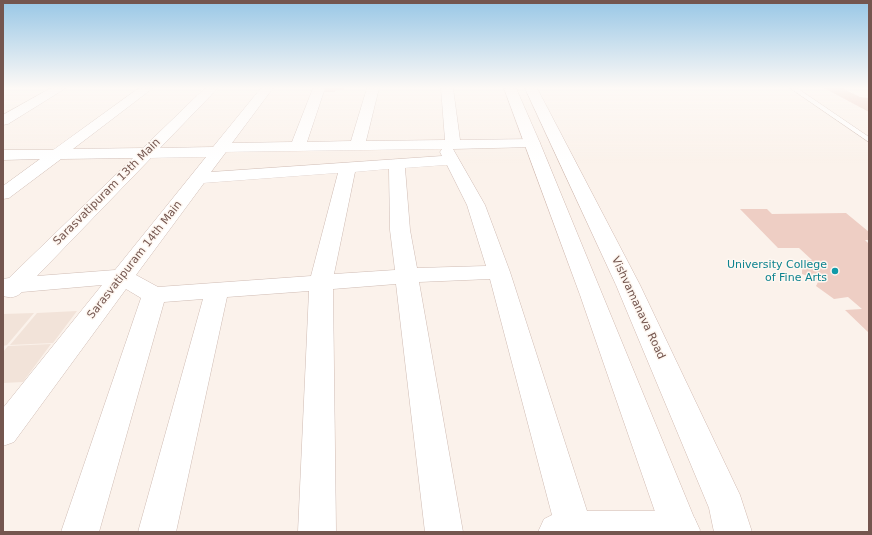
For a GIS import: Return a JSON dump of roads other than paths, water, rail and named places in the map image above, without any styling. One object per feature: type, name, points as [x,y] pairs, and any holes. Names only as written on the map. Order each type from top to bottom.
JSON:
[{"type":"street","points":[[3,114],[16,113]]},
{"type":"street","points":[[3,120],[16,113]]},
{"type":"street","points":[[3,194],[113,113]]},
{"type":"street","name":"Sarasvatipuram 13th Main","points":[[7,289],[187,113]]},
{"type":"street","name":"Sarasvatipuram 14th Main","points":[[3,432],[248,113]]},
{"type":"street","points":[[298,147],[310,113]]},
{"type":"street","points":[[357,146],[366,113]]},
{"type":"street","points":[[449,113],[451,152],[476,205],[499,272],[566,531],[681,531],[520,113]]},
{"type":"street","name":"Vishvamanava Road","points":[[543,113],[628,285],[727,508],[734,532]]},
{"type":"street","points":[[198,178],[397,164],[451,152],[533,143]]},
{"type":"street","points":[[3,155],[147,153],[357,146],[451,152]]},
{"type":"street","points":[[397,164],[400,230],[444,532]]},
{"type":"street","points":[[317,532],[321,282],[348,167]]},
{"type":"street","points":[[7,289],[122,276],[154,295],[406,276],[499,272]]},
{"type":"street","points":[[157,532],[217,290]]},
{"type":"street","points":[[80,532],[154,295]]},
{"type":"lane","points":[[829,113],[869,140]]},
{"type":"place","name":"University College of Fine Arts","points":[[835,271]]}]
